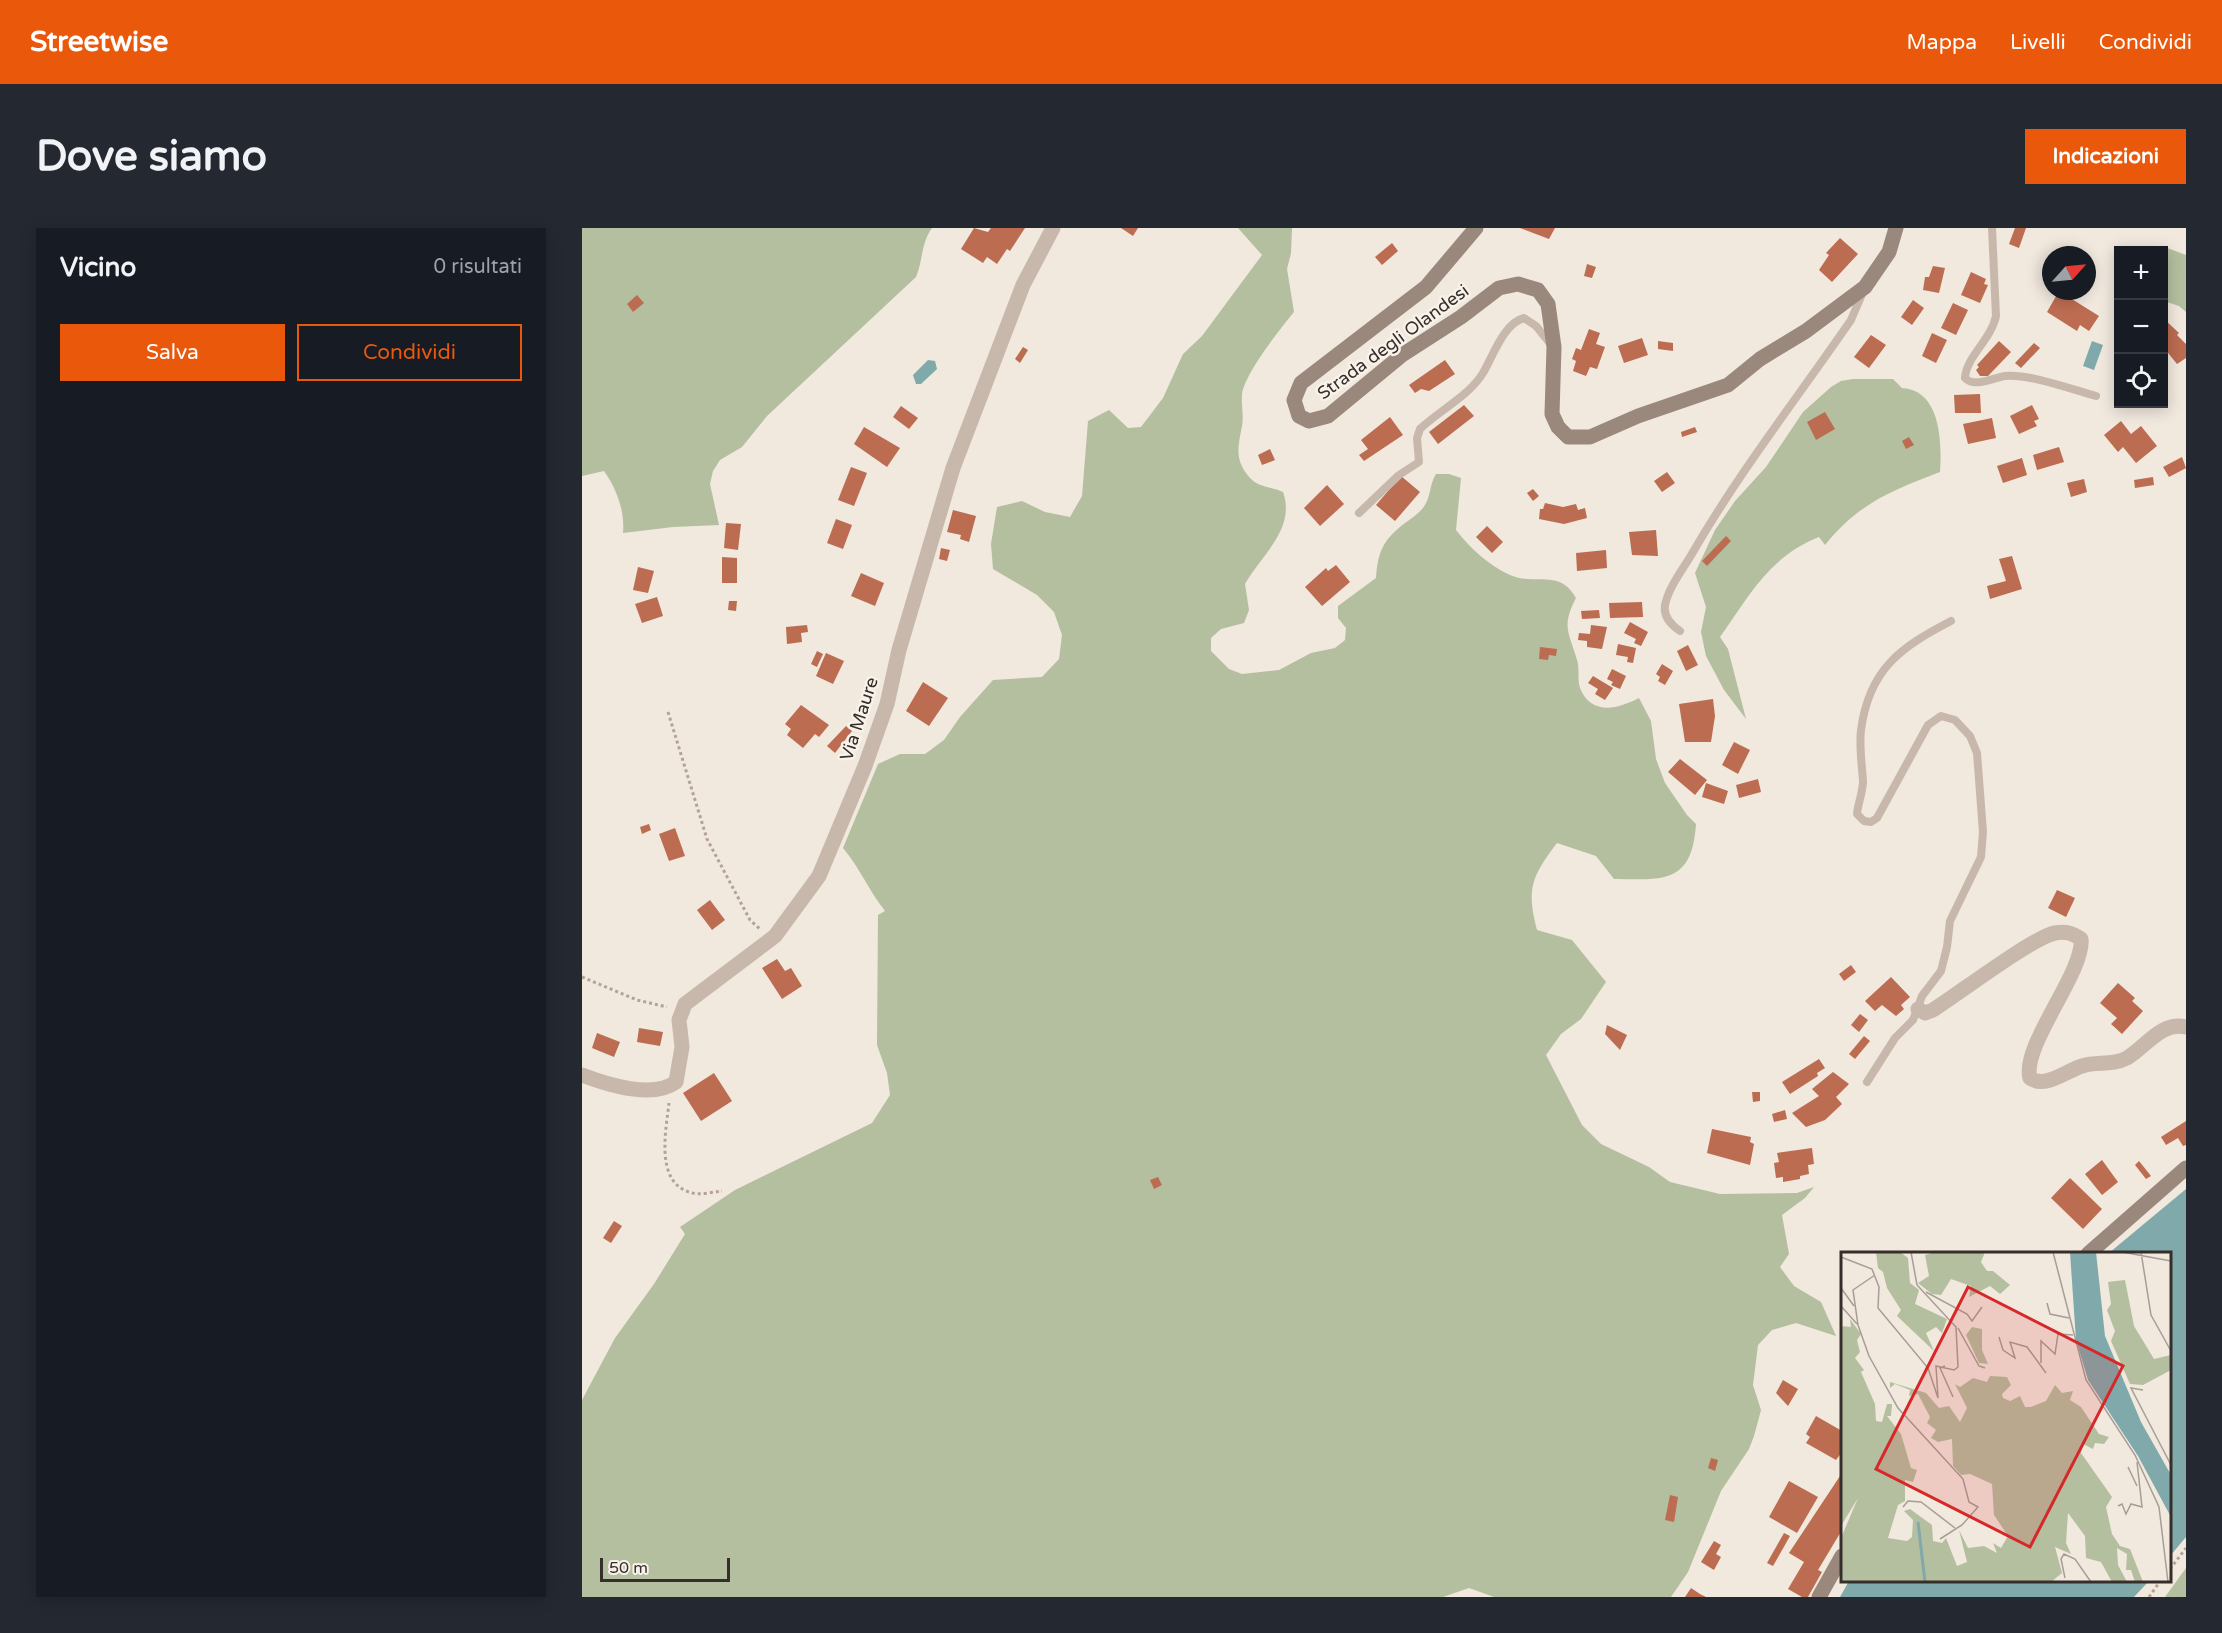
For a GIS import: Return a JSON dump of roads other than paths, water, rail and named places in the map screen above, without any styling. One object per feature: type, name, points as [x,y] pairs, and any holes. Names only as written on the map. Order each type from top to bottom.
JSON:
[{"type":"main road","name":"Strada degli Olandesi","points":[[1476,228],[1426,287],[1301,383],[1294,400],[1299,416],[1309,421],[1328,416],[1402,355],[1461,317],[1498,288],[1518,284],[1538,290],[1548,304],[1554,347],[1552,414],[1558,427],[1568,437],[1590,437],[1638,416],[1728,385],[1760,359],[1806,331],[1865,287],[1889,252],[1896,228]]},
{"type":"main road","points":[[2090,1252],[2186,1168]]},
{"type":"main road","points":[[1819,1597],[1841,1558]]},
{"type":"street","name":"Via Maure","points":[[582,1075],[650,1092],[666,1089],[676,1082],[680,1070],[680,1011],[775,936],[819,876],[865,766],[887,704],[899,650],[953,468],[1023,285],[1053,228]]},
{"type":"street","points":[[1918,1009],[1925,1013],[1933,1010],[2035,943],[2053,933],[2071,932],[2081,939],[2082,951],[2064,985],[2032,1058],[2028,1072],[2030,1078],[2035,1082],[2044,1081],[2083,1065],[2114,1063],[2128,1058],[2153,1036],[2170,1027],[2186,1027]]},
{"type":"lane","points":[[1992,228],[1996,316],[1994,328],[1968,365],[1965,378],[1973,382],[2006,375],[2036,380],[2096,396]]},
{"type":"lane","points":[[1680,631],[1670,624],[1666,616],[1665,606],[1673,586],[1714,514],[1851,320],[1865,287]]},
{"type":"lane","points":[[1359,513],[1399,475],[1419,462],[1417,438],[1420,429],[1473,387],[1504,336],[1517,320],[1524,318],[1530,321],[1554,347]]},
{"type":"lane","points":[[1867,1082],[1918,1009],[1922,996],[1941,971],[1950,921],[1981,857],[1983,832],[1977,753],[1970,736],[1955,720],[1941,716],[1929,725],[1877,818],[1868,822],[1857,814],[1863,783],[1861,731],[1870,695],[1886,666],[1912,641],[1951,621]]},
{"type":"water","points":[[2092,341],[2103,345],[2094,370],[2083,366]]},
{"type":"water","points":[[928,360],[935,361],[937,369],[921,384],[916,384],[913,375]]},
{"type":"water","points":[[2186,1189],[2186,1537],[2171,1555],[2171,1252],[2110,1252]]},
{"type":"water","points":[[1848,1582],[2148,1582],[2134,1597],[1840,1597]]}]
